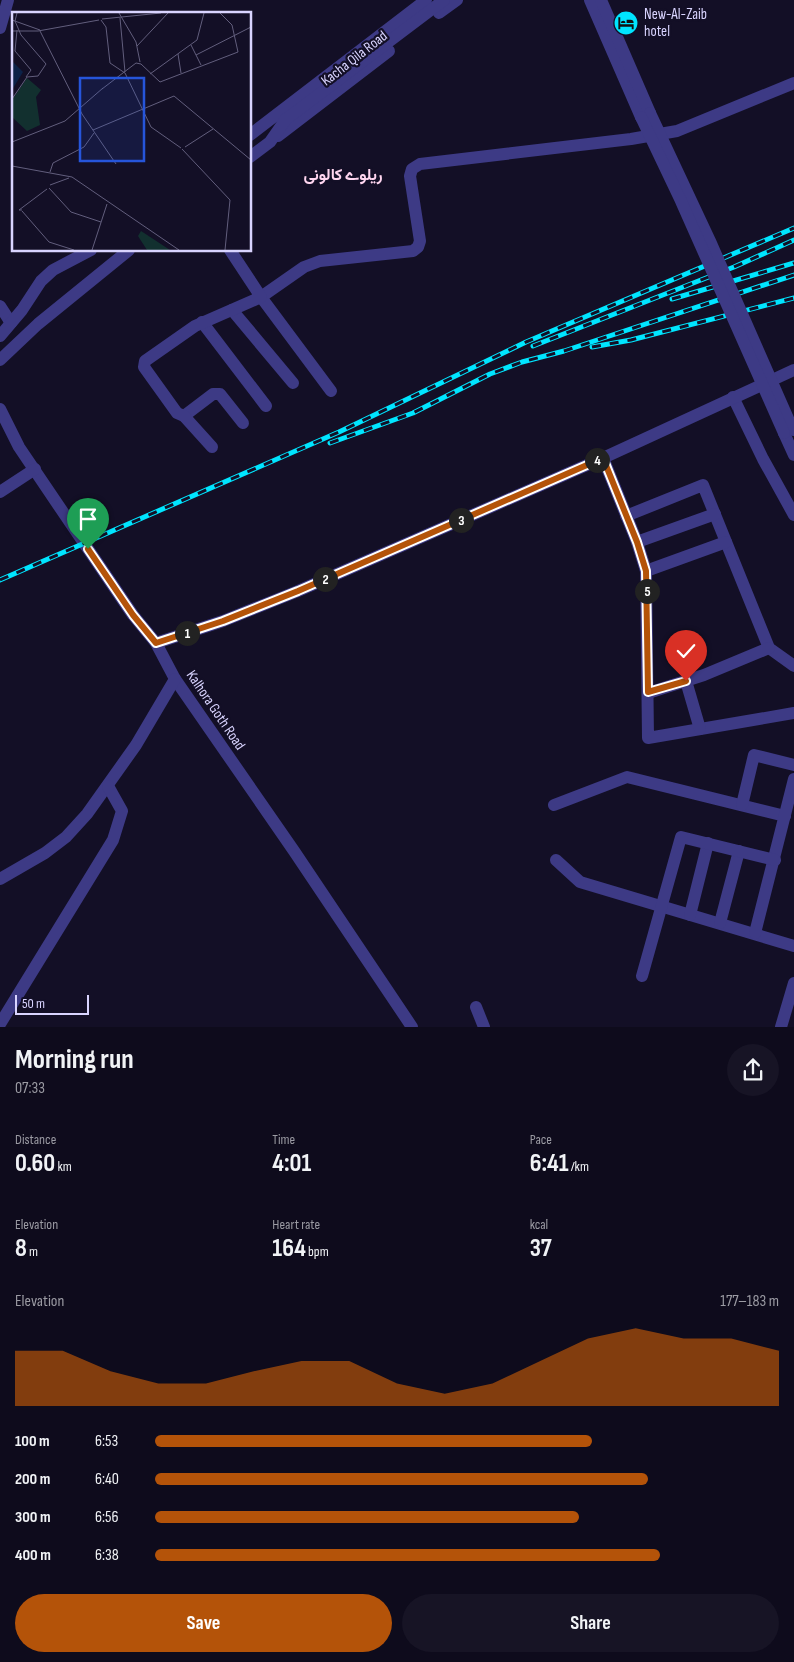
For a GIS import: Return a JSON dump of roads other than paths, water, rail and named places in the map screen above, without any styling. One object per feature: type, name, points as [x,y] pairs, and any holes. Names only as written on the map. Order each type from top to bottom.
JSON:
[{"type":"street","points":[[0,28],[8,0]]},
{"type":"street","name":"Kacha Qila Road","points":[[253,132],[426,0]]},
{"type":"street","points":[[270,142],[286,120],[297,111],[444,0]]},
{"type":"street","name":"Kacha Qila Road","points":[[251,156],[457,0]]},
{"type":"street","points":[[590,0],[646,115]]},
{"type":"street","points":[[601,0],[681,201],[790,432],[794,456]]},
{"type":"street","points":[[212,447],[184,416],[177,413],[144,367],[145,361],[195,326],[261,297],[304,267],[320,261],[413,251],[418,247],[420,241],[410,176],[412,169],[420,164],[622,140],[677,131],[794,83]]},
{"type":"street","points":[[253,132],[286,120]]},
{"type":"street","points":[[0,336],[12,324],[41,281],[53,270],[89,251]]},
{"type":"street","points":[[0,360],[38,324],[128,251]]},
{"type":"street","points":[[231,251],[261,297],[331,391]]},
{"type":"street","points":[[0,306],[12,324]]},
{"type":"street","points":[[22,310],[31,309],[37,311],[39,316],[38,324]]},
{"type":"street","points":[[232,310],[292,383]]},
{"type":"street","points":[[202,322],[266,406]]},
{"type":"street","points":[[156,643],[223,621],[298,591],[603,458],[794,370]]},
{"type":"street","points":[[184,416],[217,393],[220,394],[243,423]]},
{"type":"street","points":[[733,397],[763,459],[794,515]]},
{"type":"street","name":"Kalhora Goth Road","points":[[0,409],[19,447],[133,615],[156,643],[175,679],[294,851],[412,1027]]},
{"type":"street","points":[[603,458],[637,542],[646,571],[648,738],[794,713]]},
{"type":"street","points":[[0,492],[35,469]]},
{"type":"street","points":[[626,516],[703,485],[768,648],[794,666]]},
{"type":"street","points":[[637,542],[715,514]]},
{"type":"street","points":[[646,571],[726,542]]},
{"type":"street","points":[[648,692],[686,681],[768,648]]},
{"type":"street","points":[[0,879],[45,853],[66,837],[87,814],[136,746],[175,679]]},
{"type":"street","points":[[686,681],[700,728]]},
{"type":"street","points":[[742,804],[754,755],[794,765]]},
{"type":"street","points":[[554,805],[627,777],[785,816]]},
{"type":"street","points":[[755,933],[794,779]]},
{"type":"street","points":[[0,1024],[113,840],[122,811],[108,786]]},
{"type":"street","points":[[642,976],[681,837],[775,860]]},
{"type":"street","points":[[690,915],[708,843]]},
{"type":"street","points":[[720,923],[739,851]]},
{"type":"street","points":[[556,860],[580,882],[794,946]]},
{"type":"street","points":[[781,1027],[794,983]]},
{"type":"street","points":[[476,1007],[484,1027]]},
{"type":"railway","points":[[0,580],[339,432],[526,342],[794,228]]},
{"type":"railway","points":[[533,346],[734,267],[794,240]]},
{"type":"railway","points":[[672,299],[794,263]]},
{"type":"railway","points":[[330,443],[413,413],[490,374],[522,362],[564,351],[794,275]]},
{"type":"railway","points":[[592,347],[631,340],[794,298]]},
{"type":"place","name":"New-Al-Zaib hotel","points":[[626,23]]},
{"type":"district","name":"ریلوے کالونی","points":[[343,174]]}]
